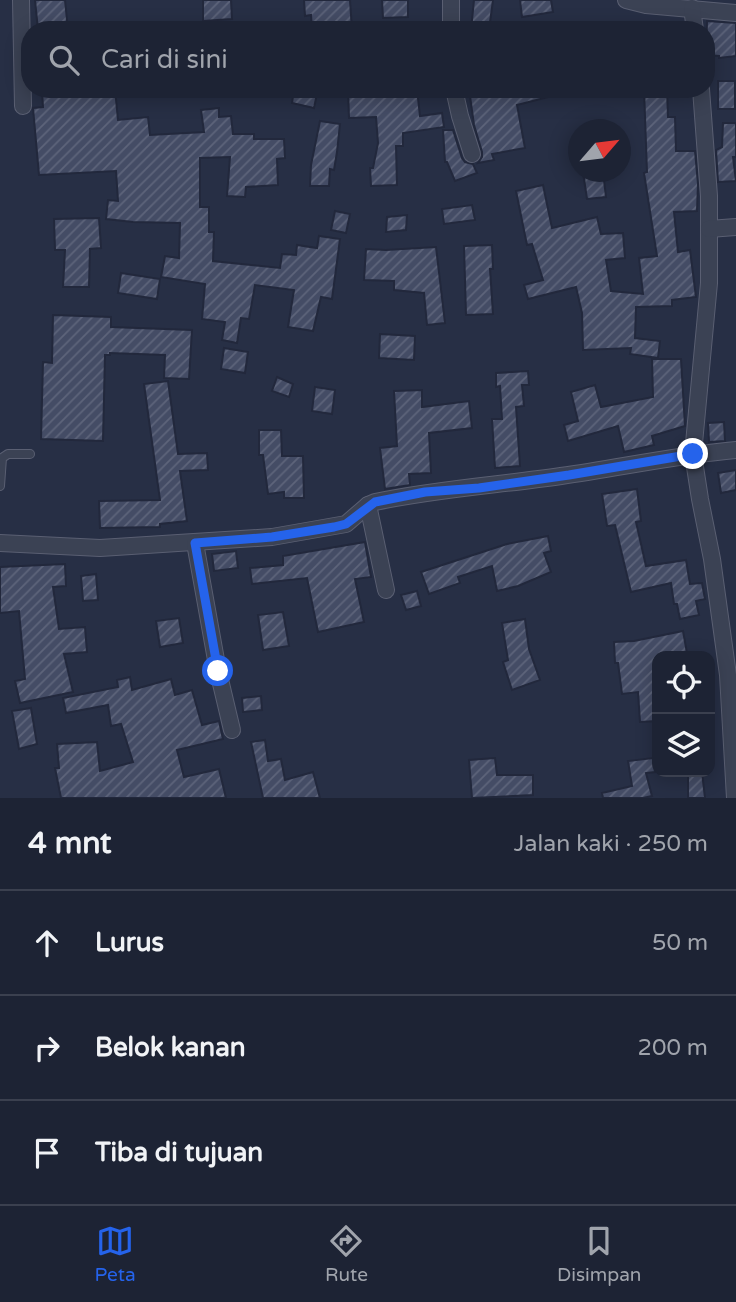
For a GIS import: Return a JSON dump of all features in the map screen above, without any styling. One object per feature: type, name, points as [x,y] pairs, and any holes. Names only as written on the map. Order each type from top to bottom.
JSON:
[{"type":"street","points":[[21,0],[21,21]]},
{"type":"street","points":[[451,21],[452,0]]},
{"type":"street","points":[[626,0],[646,5],[736,13]]},
{"type":"street","points":[[692,8],[694,21]]},
{"type":"street","points":[[23,98],[23,106]]},
{"type":"street","points":[[456,98],[472,154]]},
{"type":"street","points":[[702,98],[709,196],[709,283],[693,454],[732,674],[735,798]]},
{"type":"street","points":[[709,229],[736,227]]},
{"type":"street","points":[[0,543],[100,548],[272,537],[346,524],[368,505],[425,492],[479,488],[693,454],[736,450]]},
{"type":"street","points":[[368,505],[386,590]]},
{"type":"street","points":[[195,543],[218,671],[232,730]]},
{"type":"lane","points":[[0,486],[2,458],[5,455],[30,454]]},
{"type":"building","points":[[35,0],[65,0],[67,21],[37,21]]},
{"type":"building","points":[[203,0],[231,0],[232,19],[203,21]]},
{"type":"building","points":[[304,0],[350,0],[351,21],[311,21],[311,15],[305,16]]},
{"type":"building","points":[[382,0],[408,0],[408,17],[383,18]]},
{"type":"building","points":[[474,0],[493,0],[490,21],[472,21]]},
{"type":"building","points":[[520,0],[551,0],[553,12],[522,17]]},
{"type":"building","points":[[715,22],[736,23],[736,56],[715,56]]},
{"type":"building","points":[[718,81],[735,81],[735,109],[718,109]]},
{"type":"building","points":[[42,98],[116,98],[118,120],[148,117],[150,135],[204,132],[201,110],[219,108],[219,117],[231,116],[233,134],[254,134],[254,139],[284,139],[285,158],[277,159],[278,185],[246,187],[245,197],[227,196],[230,157],[200,158],[200,207],[209,207],[209,232],[214,232],[213,261],[280,268],[282,254],[296,255],[297,245],[317,248],[319,236],[340,239],[332,299],[321,297],[313,331],[288,327],[294,290],[255,285],[249,319],[241,318],[237,343],[222,340],[225,322],[202,319],[205,284],[161,277],[165,256],[179,258],[180,223],[106,219],[108,200],[118,201],[116,171],[39,175],[33,108],[43,107]]},
{"type":"building","points":[[293,98],[316,98],[314,108],[292,103]]},
{"type":"building","points":[[348,98],[418,98],[420,116],[442,113],[444,127],[403,133],[403,146],[396,146],[397,185],[371,186],[370,168],[373,168],[378,143],[376,117],[349,118]]},
{"type":"building","points":[[470,98],[544,98],[517,105],[525,148],[492,154],[494,160],[478,163],[482,152]]},
{"type":"building","points":[[644,98],[667,98],[668,117],[675,117],[676,151],[695,151],[697,211],[674,212],[678,252],[690,250],[696,297],[672,300],[672,306],[636,307],[635,338],[660,341],[658,358],[630,354],[631,348],[583,350],[582,313],[576,287],[528,299],[524,285],[543,280],[532,244],[527,245],[516,191],[543,185],[552,228],[597,217],[601,234],[623,233],[625,258],[606,260],[611,291],[643,294],[639,258],[657,256],[644,173],[647,172]]},
{"type":"building","points":[[320,121],[340,124],[337,152],[334,170],[330,169],[329,186],[310,186],[311,165]]},
{"type":"building","points":[[723,123],[736,123],[736,157],[733,157],[736,181],[718,182],[716,150],[722,147]]},
{"type":"building","points":[[443,130],[453,130],[462,158],[473,164],[477,173],[455,181],[445,162]]},
{"type":"building","points":[[584,182],[604,182],[606,197],[587,199]]},
{"type":"building","points":[[472,205],[475,220],[444,224],[442,209]]},
{"type":"building","points":[[335,211],[350,214],[346,233],[331,230]]},
{"type":"building","points":[[407,215],[406,230],[386,232],[387,217]]},
{"type":"building","points":[[99,218],[101,248],[90,249],[89,287],[63,287],[65,250],[55,250],[54,219]]},
{"type":"building","points":[[492,245],[493,269],[490,269],[493,314],[466,315],[464,246]]},
{"type":"building","points":[[436,247],[445,323],[427,325],[424,293],[394,290],[394,281],[364,280],[366,249]]},
{"type":"building","points":[[121,273],[160,279],[157,299],[118,293]]},
{"type":"building","points":[[53,315],[111,317],[111,327],[192,330],[189,379],[164,378],[165,355],[105,355],[103,441],[41,439],[43,362],[52,363]]},
{"type":"building","points":[[380,334],[415,336],[414,360],[379,358]]},
{"type":"building","points":[[224,348],[248,352],[245,373],[221,369]]},
{"type":"building","points":[[652,359],[681,359],[685,426],[652,436],[654,445],[624,452],[618,426],[568,441],[564,425],[578,421],[571,392],[595,385],[601,407],[653,397]]},
{"type":"building","points":[[528,371],[529,385],[522,385],[524,406],[516,407],[520,466],[495,468],[492,419],[502,419],[500,386],[496,387],[496,373]]},
{"type":"building","points":[[277,377],[293,384],[289,397],[272,391]]},
{"type":"building","points":[[168,381],[178,454],[207,453],[208,470],[180,471],[187,521],[160,524],[160,527],[100,528],[99,501],[160,500],[144,384]]},
{"type":"building","points":[[315,387],[335,390],[332,414],[312,411]]},
{"type":"building","points":[[422,390],[422,407],[469,401],[472,428],[429,433],[431,473],[409,474],[410,485],[385,489],[380,448],[397,446],[394,391]]},
{"type":"building","points":[[724,422],[725,441],[709,442],[708,423]]},
{"type":"building","points":[[259,430],[281,430],[282,456],[303,456],[304,498],[284,498],[284,492],[268,494],[263,455],[259,455]]},
{"type":"building","points":[[736,470],[736,490],[721,493],[718,473]]},
{"type":"building","points":[[637,489],[641,521],[636,522],[646,566],[686,560],[690,584],[702,583],[705,599],[696,601],[699,615],[680,619],[677,604],[674,604],[671,583],[631,592],[615,525],[607,526],[602,494]]},
{"type":"building","points":[[548,536],[551,551],[544,553],[551,572],[518,586],[497,591],[492,566],[458,577],[460,583],[429,594],[421,572],[507,544]]},
{"type":"building","points":[[365,542],[371,577],[355,579],[364,622],[318,632],[307,578],[252,584],[250,568],[283,565],[283,556]]},
{"type":"building","points":[[236,551],[238,568],[214,571],[212,554]]},
{"type":"building","points":[[65,564],[66,586],[53,587],[59,629],[85,627],[87,652],[64,654],[73,692],[20,703],[15,681],[25,679],[19,611],[0,613],[0,567]]},
{"type":"building","points":[[96,574],[98,600],[83,601],[81,576]]},
{"type":"building","points":[[417,591],[421,606],[406,610],[401,595]]},
{"type":"building","points":[[283,612],[289,646],[263,650],[258,615]]},
{"type":"building","points":[[179,618],[183,643],[160,647],[156,621]]},
{"type":"building","points":[[525,619],[529,649],[540,680],[512,690],[503,662],[508,660],[502,623]]},
{"type":"building","points":[[683,631],[687,651],[652,651],[652,721],[640,722],[638,692],[622,694],[618,663],[615,663],[614,642],[634,641]]},
{"type":"building","points":[[130,677],[132,690],[171,679],[175,695],[192,690],[202,725],[219,721],[223,739],[177,750],[184,777],[219,769],[226,798],[61,798],[55,768],[59,768],[57,744],[97,742],[100,771],[133,762],[121,724],[111,726],[108,705],[66,713],[63,698],[118,687],[117,680]]},
{"type":"building","points":[[261,696],[262,710],[243,712],[242,698]]},
{"type":"building","points":[[31,708],[37,744],[19,749],[12,711]]},
{"type":"building","points":[[265,740],[268,761],[281,759],[285,780],[313,772],[320,798],[263,798],[251,742]]},
{"type":"building","points":[[495,758],[497,775],[533,775],[533,795],[472,798],[469,760]]},
{"type":"building","points":[[652,758],[652,772],[646,773],[652,796],[603,798],[602,793],[632,786],[628,761]]},
{"type":"building","points":[[688,777],[703,777],[705,798],[688,798]]},
{"type":"route","points":[[218,671],[195,543],[272,537],[334,527],[346,524],[375,502],[425,492],[479,488],[693,454]]}]
